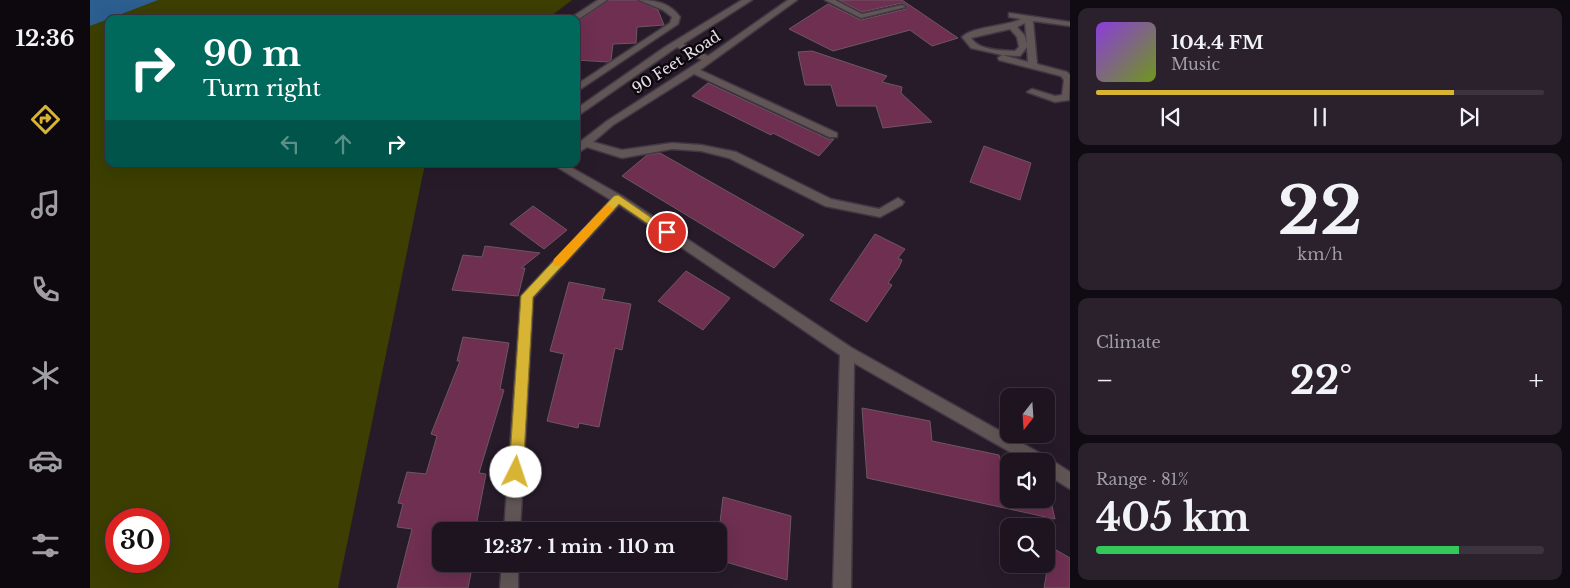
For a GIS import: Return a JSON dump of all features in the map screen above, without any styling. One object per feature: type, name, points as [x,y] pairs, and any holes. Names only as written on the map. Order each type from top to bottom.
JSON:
[{"type":"street","points":[[579,15],[603,0]]},
{"type":"street","points":[[580,87],[674,24],[676,18],[666,8],[643,0]]},
{"type":"street","name":"90 Feet Road","points":[[580,111],[668,49],[748,0]]},
{"type":"street","name":"90 Feet Road","points":[[580,147],[610,123],[694,70],[793,0]]},
{"type":"street","points":[[831,0],[861,16],[902,7]]},
{"type":"street","points":[[1012,16],[1070,24]]},
{"type":"street","points":[[1012,26],[1021,36],[1023,47],[1017,54],[982,49],[970,44],[966,40],[972,34],[1012,26],[1029,18]]},
{"type":"street","points":[[1029,18],[1033,66]]},
{"type":"street","points":[[650,40],[668,49]]},
{"type":"street","points":[[677,44],[708,60]]},
{"type":"street","points":[[968,50],[1064,74],[1069,78],[1066,98],[1055,99],[1032,92]]},
{"type":"street","points":[[694,70],[833,135]]},
{"type":"street","points":[[597,76],[615,86]]},
{"type":"street","points":[[585,143],[622,154],[672,146],[701,148],[732,155],[828,203],[880,213],[898,202]]},
{"type":"street","points":[[563,167],[618,199],[847,352],[1026,453]]},
{"type":"street","points":[[513,522],[527,296],[618,199]]},
{"type":"street","points":[[842,588],[847,352]]},
{"type":"street","points":[[1055,471],[1070,482]]},
{"type":"street","points":[[508,588],[509,572]]},
{"type":"shaded area","points":[[90,0],[572,0],[552,15],[105,15],[105,167],[424,167],[338,588],[90,588]]},
{"type":"water","points":[[90,0],[158,0],[119,15],[105,15],[105,20],[90,26]]},
{"type":"building","points":[[609,0],[637,0],[658,10],[664,25],[637,27],[636,43],[613,44],[611,60],[608,62],[580,60],[580,20]]},
{"type":"building","points":[[839,0],[902,0],[958,38],[932,46],[910,30],[833,51],[789,29],[828,4],[861,20],[906,9],[908,6],[902,3],[862,12]]},
{"type":"building","points":[[812,51],[887,76],[882,82],[902,87],[901,93],[932,122],[883,128],[876,106],[837,106],[831,85],[805,85],[798,52]]},
{"type":"building","points":[[708,83],[828,139],[834,139],[819,156],[773,133],[771,135],[692,96]]},
{"type":"building","points":[[984,146],[1031,163],[1020,200],[970,182]]},
{"type":"building","points":[[660,153],[804,235],[774,268],[622,176],[647,155]]},
{"type":"building","points":[[533,206],[567,230],[544,249],[510,224]]},
{"type":"building","points":[[875,234],[905,249],[898,258],[902,260],[899,267],[888,283],[892,285],[867,322],[830,300]]},
{"type":"building","points":[[485,246],[540,253],[521,268],[525,268],[518,296],[452,290],[463,255],[482,257]]},
{"type":"building","points":[[686,271],[730,298],[703,330],[658,301]]},
{"type":"building","points":[[569,282],[605,289],[602,299],[631,304],[622,350],[615,348],[599,427],[579,423],[578,428],[547,421],[564,354],[550,351]]},
{"type":"building","points":[[463,337],[509,343],[500,389],[504,390],[479,473],[486,474],[477,522],[432,522],[432,572],[471,572],[468,588],[397,588],[412,529],[397,527],[403,504],[398,503],[407,472],[426,474],[437,436],[431,434],[460,361],[457,361]]},
{"type":"building","points":[[862,408],[930,421],[932,441],[999,455],[1000,507],[867,478]]},
{"type":"building","points":[[723,497],[791,516],[787,580],[727,562],[727,522],[720,522]]},
{"type":"building","points":[[1005,508],[1052,508],[1055,518]]},
{"type":"building","points":[[1055,549],[1070,558],[1070,588],[1044,588],[1047,573],[1055,573]]},
{"type":"slow traffic","points":[[558,263],[609,209]]},
{"type":"route","points":[[516,472],[527,296],[618,199],[667,232]]}]
